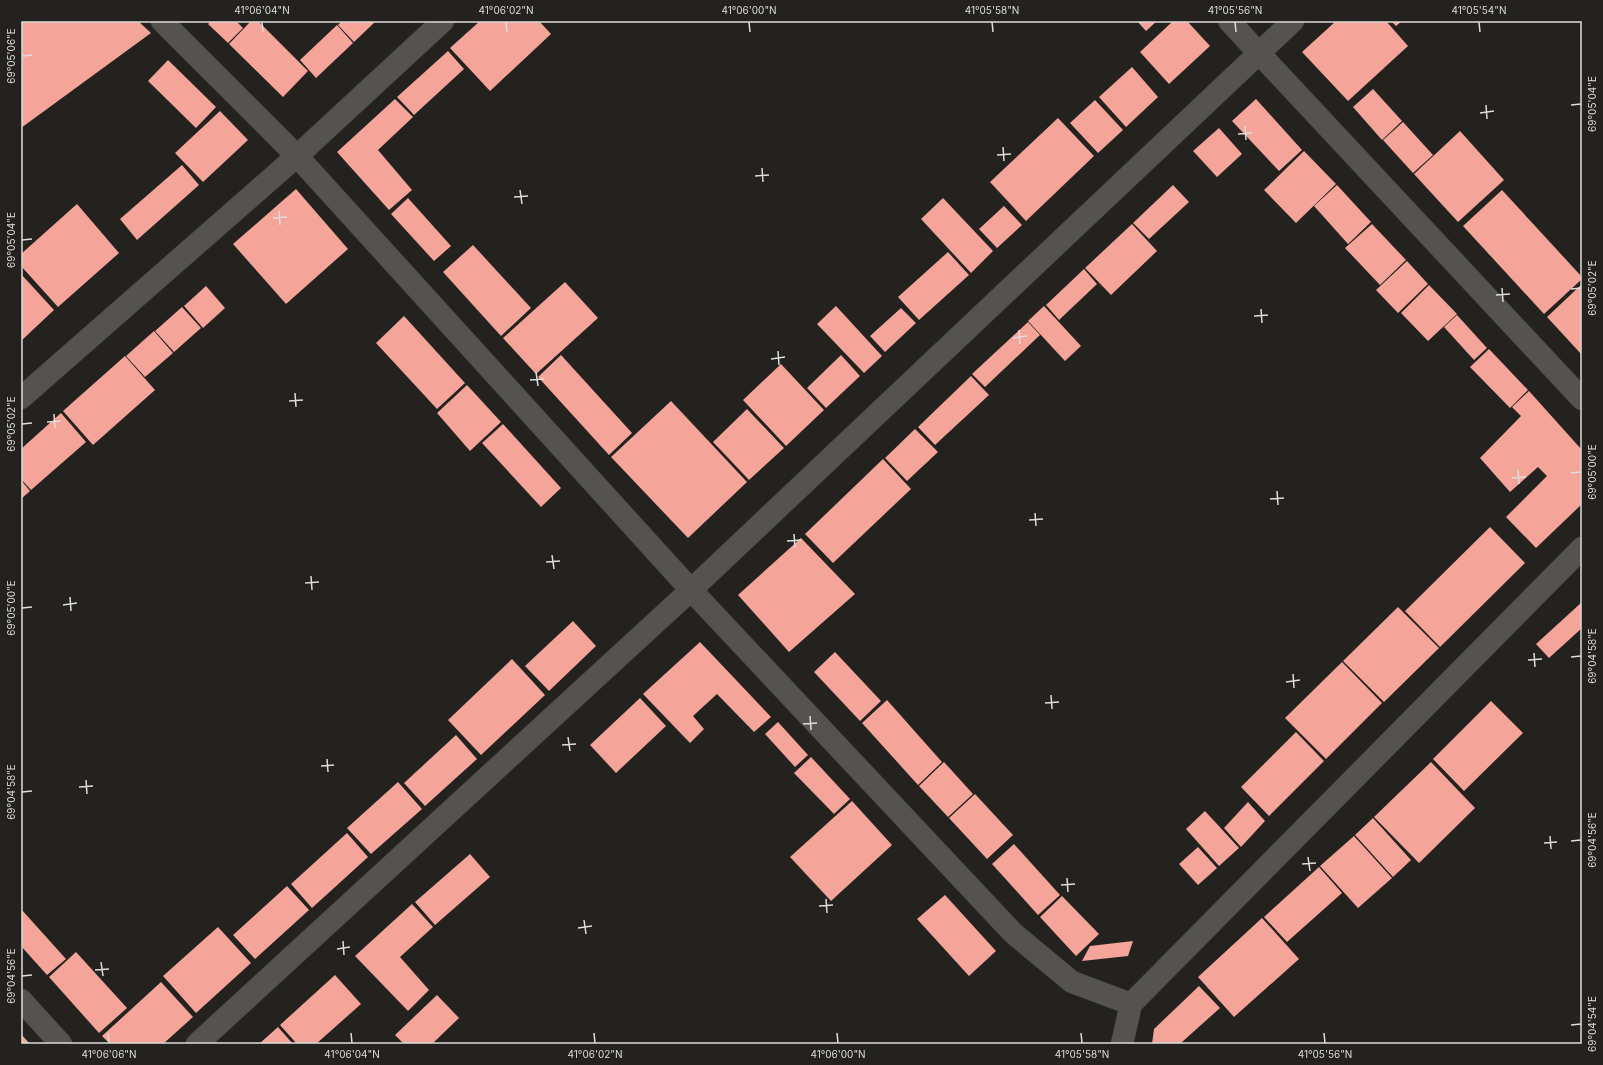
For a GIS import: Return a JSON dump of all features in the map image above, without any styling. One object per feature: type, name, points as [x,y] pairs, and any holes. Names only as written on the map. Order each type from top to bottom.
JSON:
[{"type":"street","points":[[162,21],[296,156],[691,590],[1012,933],[1072,982],[1131,1004]]},
{"type":"street","points":[[21,398],[296,156],[443,21]]},
{"type":"street","points":[[1229,21],[1582,399]]},
{"type":"street","points":[[197,1044],[691,590],[1293,21]]},
{"type":"street","points":[[1122,1044],[1131,1004],[1582,548]]},
{"type":"street","points":[[21,1000],[61,1044]]},
{"type":"building","points":[[21,21],[138,21],[151,33],[21,128]]},
{"type":"building","points":[[211,21],[236,21],[243,28],[228,43],[208,24]]},
{"type":"building","points":[[251,21],[258,21],[308,71],[283,97],[229,44]]},
{"type":"building","points":[[342,21],[376,21],[354,42],[338,25]]},
{"type":"building","points":[[480,21],[539,21],[551,34],[490,91],[450,48]]},
{"type":"building","points":[[1137,21],[1157,21],[1146,31]]},
{"type":"building","points":[[1173,21],[1187,21],[1210,46],[1169,84],[1140,52]]},
{"type":"building","points":[[1336,21],[1386,21],[1408,46],[1348,101],[1302,52]]},
{"type":"building","points":[[1391,21],[1402,21],[1396,26]]},
{"type":"building","points":[[337,25],[353,43],[316,78],[300,60]]},
{"type":"building","points":[[448,51],[464,69],[414,115],[397,97]]},
{"type":"building","points":[[168,60],[216,107],[196,128],[148,81]]},
{"type":"building","points":[[1132,67],[1158,97],[1126,127],[1099,97]]},
{"type":"building","points":[[1373,89],[1402,121],[1382,140],[1353,107]]},
{"type":"building","points":[[395,99],[413,117],[378,150],[412,190],[389,210],[337,152]]},
{"type":"building","points":[[1256,99],[1302,150],[1279,171],[1232,121]]},
{"type":"building","points":[[1095,100],[1123,130],[1098,153],[1070,123]]},
{"type":"building","points":[[220,111],[248,140],[203,182],[175,153]]},
{"type":"building","points":[[1058,118],[1094,156],[1026,221],[990,182]]},
{"type":"building","points":[[1403,122],[1433,155],[1413,173],[1383,140]]},
{"type":"building","points":[[1219,128],[1242,154],[1217,177],[1193,151]]},
{"type":"building","points":[[1460,131],[1504,180],[1458,222],[1414,174]]},
{"type":"building","points":[[1304,151],[1336,184],[1296,223],[1264,190]]},
{"type":"building","points":[[182,165],[199,185],[137,240],[120,219]]},
{"type":"building","points":[[1173,185],[1189,202],[1149,239],[1133,223]]},
{"type":"building","points":[[1337,185],[1371,222],[1348,244],[1314,206]]},
{"type":"building","points":[[296,189],[348,249],[286,304],[233,244]]},
{"type":"building","points":[[1502,190],[1582,277],[1582,279],[1544,314],[1463,226]]},
{"type":"building","points":[[408,198],[451,246],[434,261],[391,214]]},
{"type":"building","points":[[943,198],[993,251],[971,273],[921,219]]},
{"type":"building","points":[[77,204],[119,253],[58,307],[21,266],[21,254]]},
{"type":"building","points":[[1004,206],[1022,225],[997,248],[979,229]]},
{"type":"building","points":[[1132,224],[1157,251],[1111,295],[1085,268]]},
{"type":"building","points":[[1372,224],[1406,260],[1380,285],[1345,248]]},
{"type":"building","points":[[473,245],[531,308],[501,336],[443,272]]},
{"type":"building","points":[[948,252],[969,275],[919,320],[898,297]]},
{"type":"building","points":[[1407,261],[1428,284],[1398,313],[1376,290]]},
{"type":"building","points":[[1084,269],[1097,284],[1059,320],[1046,305]]},
{"type":"building","points":[[21,274],[54,310],[21,341]]},
{"type":"building","points":[[565,282],[598,318],[536,374],[503,338]]},
{"type":"building","points":[[1582,284],[1582,355],[1547,317]]},
{"type":"building","points":[[1429,285],[1457,314],[1428,341],[1401,313]]},
{"type":"building","points":[[206,286],[225,308],[203,328],[184,306]]},
{"type":"building","points":[[836,306],[882,356],[864,373],[817,324]]},
{"type":"building","points":[[1044,306],[1081,346],[1065,361],[1028,321]]},
{"type":"building","points":[[182,307],[201,328],[174,352],[155,331]]},
{"type":"building","points":[[901,308],[916,323],[885,352],[870,336]]},
{"type":"building","points":[[1457,315],[1487,348],[1474,360],[1444,327]]},
{"type":"building","points":[[404,316],[465,383],[437,409],[376,343]]},
{"type":"building","points":[[1028,322],[1040,335],[985,387],[972,374]]},
{"type":"building","points":[[154,331],[173,353],[145,377],[126,356]]},
{"type":"building","points":[[1489,349],[1528,390],[1510,408],[1470,367]]},
{"type":"building","points":[[561,355],[632,433],[609,455],[538,377]]},
{"type":"building","points":[[841,355],[860,376],[826,408],[807,388]]},
{"type":"building","points":[[125,356],[155,390],[93,445],[63,411]]},
{"type":"building","points":[[781,364],[824,410],[786,446],[743,400]]},
{"type":"building","points":[[971,376],[989,395],[935,445],[918,427]]},
{"type":"building","points":[[467,385],[501,422],[470,451],[437,413]]},
{"type":"building","points":[[1529,391],[1582,450],[1582,504],[1536,548],[1506,517],[1547,476],[1538,467],[1510,492],[1480,458],[1521,416],[1512,407]]},
{"type":"building","points":[[671,401],[747,482],[688,538],[611,457]]},
{"type":"building","points":[[747,409],[784,448],[749,480],[713,442]]},
{"type":"building","points":[[61,413],[86,442],[31,490],[21,479],[21,449]]},
{"type":"building","points":[[503,424],[561,488],[541,507],[482,443]]},
{"type":"building","points":[[915,429],[938,452],[907,481],[885,458]]},
{"type":"building","points":[[883,459],[911,489],[833,563],[805,534]]},
{"type":"building","points":[[21,480],[30,491],[21,499]]},
{"type":"building","points":[[1490,527],[1525,563],[1440,647],[1405,611]]},
{"type":"building","points":[[801,538],[855,594],[789,652],[738,595]]},
{"type":"building","points":[[1582,602],[1582,628],[1549,658],[1536,644]]},
{"type":"building","points":[[1398,607],[1439,648],[1384,702],[1343,661]]},
{"type":"building","points":[[573,621],[596,646],[549,691],[525,666]]},
{"type":"building","points":[[700,642],[771,717],[754,732],[717,694],[693,716],[704,729],[690,743],[643,694]]},
{"type":"building","points":[[835,652],[881,701],[860,721],[814,672]]},
{"type":"building","points":[[512,659],[545,695],[481,755],[448,720]]},
{"type":"building","points":[[1342,662],[1382,703],[1326,759],[1285,718]]},
{"type":"building","points":[[640,698],[666,726],[616,773],[590,745]]},
{"type":"building","points":[[887,700],[942,762],[918,785],[862,723]]},
{"type":"building","points":[[1491,701],[1523,733],[1464,791],[1433,759]]},
{"type":"building","points":[[778,722],[808,755],[795,767],[765,734]]},
{"type":"building","points":[[1296,732],[1324,761],[1269,816],[1241,787]]},
{"type":"building","points":[[456,735],[477,759],[425,806],[404,783]]},
{"type":"building","points":[[811,757],[850,799],[834,814],[794,773]]},
{"type":"building","points":[[944,762],[973,794],[948,817],[919,786]]},
{"type":"building","points":[[1431,762],[1475,808],[1419,863],[1374,817]]},
{"type":"building","points":[[398,782],[422,809],[371,854],[347,828]]},
{"type":"building","points":[[975,794],[1013,835],[987,859],[949,818]]},
{"type":"building","points":[[852,801],[892,845],[831,901],[790,857]]},
{"type":"building","points":[[1248,802],[1265,821],[1241,847],[1224,828]]},
{"type":"building","points":[[1205,811],[1239,848],[1219,866],[1186,829]]},
{"type":"building","points":[[1373,818],[1411,860],[1393,877],[1355,835]]},
{"type":"building","points":[[347,833],[368,857],[312,908],[291,884]]},
{"type":"building","points":[[1354,836],[1392,878],[1358,908],[1320,866]]},
{"type":"building","points":[[1014,844],[1060,895],[1038,915],[992,864]]},
{"type":"building","points":[[1198,847],[1217,868],[1198,885],[1179,864]]},
{"type":"building","points":[[470,854],[490,877],[435,925],[415,902]]},
{"type":"building","points":[[1319,867],[1342,893],[1287,942],[1264,917]]},
{"type":"building","points":[[287,886],[309,910],[255,959],[233,935]]},
{"type":"building","points":[[945,895],[996,951],[969,976],[917,919]]},
{"type":"building","points":[[1062,896],[1099,934],[1076,956],[1040,917]]},
{"type":"building","points":[[412,904],[433,927],[400,957],[429,990],[408,1011],[355,956]]},
{"type":"building","points":[[21,909],[66,959],[47,975],[21,946]]},
{"type":"building","points":[[1262,918],[1299,959],[1234,1017],[1198,977]]},
{"type":"building","points":[[218,927],[251,963],[196,1013],[163,976]]},
{"type":"building","points":[[1133,941],[1128,956],[1082,961],[1090,946]]},
{"type":"building","points":[[76,952],[127,1008],[99,1033],[49,977]]},
{"type":"building","points":[[335,975],[361,1004],[316,1044],[297,1044],[280,1025]]},
{"type":"building","points":[[161,982],[193,1017],[163,1044],[110,1044],[102,1036]]},
{"type":"building","points":[[1199,986],[1220,1008],[1182,1042],[1182,1044],[1152,1044],[1154,1029]]},
{"type":"building","points":[[437,995],[459,1018],[432,1044],[404,1044],[395,1035]]},
{"type":"building","points":[[278,1027],[293,1044],[259,1044]]},
{"type":"building","points":[[21,1034],[30,1044],[21,1044]]}]
